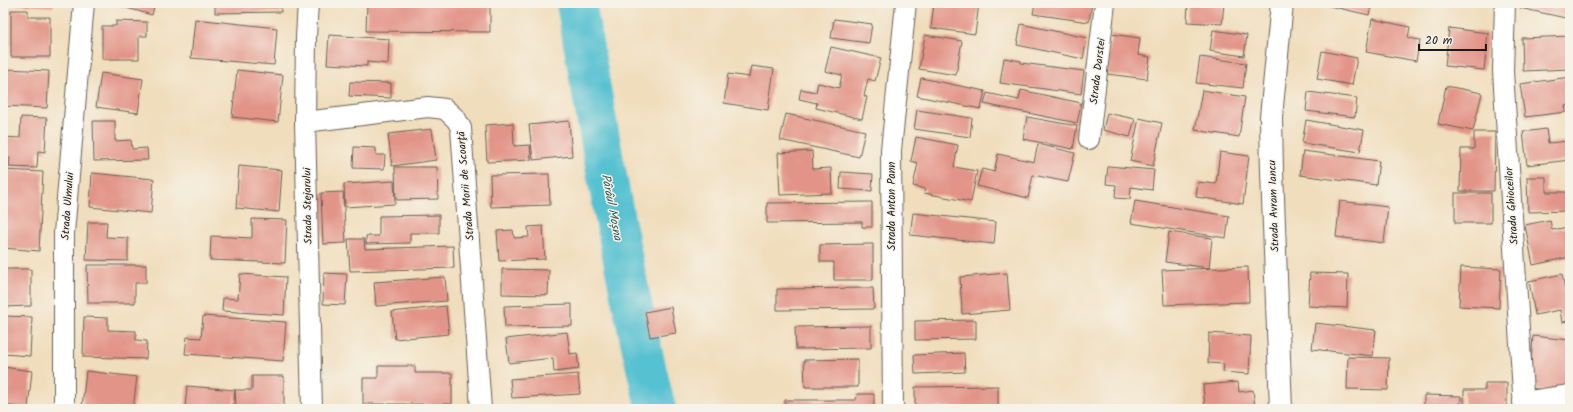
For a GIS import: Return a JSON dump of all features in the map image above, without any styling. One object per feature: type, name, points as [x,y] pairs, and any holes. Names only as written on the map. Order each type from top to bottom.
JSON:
[{"type":"main road","name":"Strada Avram Iancu","points":[[1281,409],[1271,117],[1282,3]]},
{"type":"street","name":"Strada Ulmului","points":[[64,409],[64,233],[84,3]]},
{"type":"street","name":"Strada Stejarului","points":[[308,3],[305,122],[312,409]]},
{"type":"street","name":"Strada Anton Pann","points":[[893,409],[891,292],[892,150],[906,3]]},
{"type":"street","name":"Strada Darstei","points":[[1089,139],[1106,3]]},
{"type":"street","name":"Strada Ghioceilor","points":[[1505,3],[1503,71],[1524,406]]},
{"type":"street","name":"Strada Morii de Scoarţă","points":[[305,122],[428,107],[445,109],[456,119],[461,128],[482,409]]},
{"type":"street","points":[[1524,406],[1570,395]]},
{"type":"building","points":[[13,3],[54,3],[53,7]]},
{"type":"building","points":[[109,3],[155,3],[152,15]]},
{"type":"building","points":[[215,3],[281,3],[281,12],[215,13]]},
{"type":"building","points":[[367,3],[490,3],[490,32],[366,31]]},
{"type":"building","points":[[934,3],[979,3],[975,34],[931,28]]},
{"type":"building","points":[[1035,3],[1092,3],[1089,22],[1033,14]]},
{"type":"building","points":[[1188,3],[1224,3],[1222,24],[1187,22]]},
{"type":"building","points":[[1326,3],[1372,3],[1369,15],[1325,5]]},
{"type":"building","points":[[1521,3],[1570,3],[1570,19],[1520,8]]},
{"type":"building","points":[[11,10],[28,10],[28,17],[50,17],[50,57],[11,57]]},
{"type":"building","points":[[195,19],[277,28],[274,65],[191,58]]},
{"type":"building","points":[[834,19],[872,24],[869,43],[831,38]]},
{"type":"building","points":[[1372,19],[1410,27],[1408,38],[1420,40],[1416,61],[1366,52]]},
{"type":"building","points":[[116,21],[147,22],[147,36],[139,36],[139,59],[102,59],[102,26],[116,26]]},
{"type":"building","points":[[1021,24],[1087,38],[1083,59],[1017,45]]},
{"type":"building","points":[[1449,28],[1488,33],[1484,70],[1445,66]]},
{"type":"building","points":[[1213,30],[1247,35],[1244,56],[1210,51]]},
{"type":"building","points":[[1111,34],[1140,38],[1138,55],[1150,57],[1147,79],[1107,74]]},
{"type":"building","points":[[329,35],[389,39],[388,64],[367,62],[367,66],[327,64]]},
{"type":"building","points":[[925,35],[962,41],[956,75],[919,69]]},
{"type":"building","points":[[1570,36],[1570,69],[1523,71],[1522,38]]},
{"type":"building","points":[[831,47],[881,58],[875,81],[868,79],[864,96],[867,97],[862,119],[816,108],[817,103],[799,99],[801,89],[816,92],[818,83],[839,88],[842,75],[825,71]]},
{"type":"building","points":[[1322,51],[1357,58],[1352,85],[1317,79]]},
{"type":"building","points":[[1200,57],[1246,63],[1243,88],[1196,83]]},
{"type":"building","points":[[1004,58],[1021,61],[1021,63],[1084,71],[1081,94],[1000,83]]},
{"type":"building","points":[[751,66],[774,69],[768,110],[724,103],[728,74],[749,77]]},
{"type":"building","points":[[6,69],[49,71],[47,108],[3,106]]},
{"type":"building","points":[[237,70],[283,75],[278,122],[232,117]]},
{"type":"building","points":[[101,73],[143,79],[138,113],[96,107]]},
{"type":"building","points":[[1570,77],[1570,105],[1565,106],[1566,112],[1525,117],[1520,84]]},
{"type":"building","points":[[921,78],[985,91],[981,109],[917,96]]},
{"type":"building","points":[[350,82],[391,83],[391,98],[349,96]]},
{"type":"building","points":[[1446,86],[1482,93],[1473,131],[1438,124]]},
{"type":"building","points":[[1021,90],[1081,103],[1077,123],[984,104],[987,93],[1019,100]]},
{"type":"building","points":[[1202,90],[1245,97],[1239,137],[1195,130]]},
{"type":"building","points":[[1308,92],[1357,98],[1355,117],[1306,111]]},
{"type":"building","points":[[917,110],[972,118],[970,137],[914,129]]},
{"type":"building","points":[[1107,113],[1135,119],[1130,137],[1103,130]]},
{"type":"building","points":[[786,114],[865,131],[859,157],[780,140]]},
{"type":"building","points":[[21,117],[47,118],[45,152],[38,151],[37,168],[9,167],[10,158],[3,157],[3,137],[20,138]]},
{"type":"building","points":[[1027,117],[1077,126],[1073,149],[1023,139]]},
{"type":"building","points":[[1139,118],[1162,123],[1153,166],[1130,161]]},
{"type":"building","points":[[1306,120],[1364,130],[1360,152],[1302,143]]},
{"type":"building","points":[[93,121],[115,121],[115,141],[131,140],[132,149],[147,148],[148,160],[94,161]]},
{"type":"building","points":[[569,121],[572,156],[533,160],[529,125]]},
{"type":"building","points":[[513,123],[514,146],[530,145],[531,160],[487,162],[485,125]]},
{"type":"building","points":[[432,129],[436,160],[392,166],[388,134]]},
{"type":"building","points":[[1546,129],[1548,143],[1570,141],[1570,160],[1527,165],[1523,132]]},
{"type":"building","points":[[1474,132],[1495,132],[1494,191],[1460,191],[1461,149],[1474,149]]},
{"type":"building","points":[[916,137],[958,145],[954,167],[977,171],[971,202],[924,193],[925,189],[913,186],[918,163],[911,161]]},
{"type":"building","points":[[1038,144],[1075,153],[1068,182],[1033,175],[1028,198],[977,186],[982,169],[994,172],[998,154],[1034,162]]},
{"type":"building","points":[[354,147],[376,148],[376,155],[385,155],[384,169],[353,168]]},
{"type":"building","points":[[812,151],[813,169],[831,168],[832,193],[780,195],[778,153]]},
{"type":"building","points":[[1303,151],[1379,161],[1376,185],[1300,175]]},
{"type":"building","points":[[1220,152],[1249,156],[1243,204],[1196,197],[1198,182],[1216,184]]},
{"type":"building","points":[[239,166],[282,170],[279,212],[236,208]]},
{"type":"building","points":[[1108,166],[1154,170],[1152,190],[1131,187],[1130,199],[1115,198],[1116,185],[1106,184]]},
{"type":"building","points":[[395,167],[437,167],[438,199],[396,200]]},
{"type":"building","points":[[3,170],[43,172],[39,251],[3,248]]},
{"type":"building","points":[[841,172],[873,174],[872,191],[840,189]]},
{"type":"building","points":[[92,173],[154,179],[151,213],[90,207]]},
{"type":"building","points":[[549,174],[550,205],[491,207],[490,175]]},
{"type":"building","points":[[1527,177],[1546,177],[1546,192],[1570,192],[1570,211],[1528,212]]},
{"type":"building","points":[[394,181],[395,204],[345,207],[344,184]]},
{"type":"building","points":[[343,192],[346,243],[323,244],[321,193]]},
{"type":"building","points":[[1455,193],[1491,193],[1491,223],[1455,223]]},
{"type":"building","points":[[1135,201],[1229,216],[1226,238],[1131,223]]},
{"type":"building","points":[[1340,201],[1388,207],[1384,243],[1336,237]]},
{"type":"building","points":[[872,202],[872,227],[862,227],[862,222],[767,223],[767,203]]},
{"type":"building","points":[[913,213],[996,222],[994,244],[910,235]]},
{"type":"building","points":[[439,215],[439,233],[410,233],[410,243],[366,244],[366,236],[379,236],[379,216]]},
{"type":"building","points":[[252,219],[287,220],[285,263],[210,260],[211,236],[252,238]]},
{"type":"building","points":[[1550,220],[1552,230],[1568,227],[1570,235],[1570,257],[1533,265],[1525,225]]},
{"type":"building","points":[[88,222],[107,222],[106,237],[128,238],[128,261],[86,260]]},
{"type":"building","points":[[543,226],[545,259],[499,261],[497,231],[513,230],[514,238],[529,237],[528,227]]},
{"type":"building","points":[[1169,232],[1212,238],[1209,268],[1165,262]]},
{"type":"building","points":[[348,239],[364,239],[365,249],[453,246],[454,268],[350,271]]},
{"type":"building","points":[[873,244],[873,280],[834,280],[834,262],[820,262],[820,245]]},
{"type":"building","points":[[87,265],[146,265],[146,283],[135,283],[135,303],[88,303]]},
{"type":"building","points":[[1248,267],[1249,302],[1164,305],[1162,270]]},
{"type":"building","points":[[1461,267],[1501,269],[1499,308],[1459,306]]},
{"type":"building","points":[[3,269],[31,269],[31,306],[3,307]]},
{"type":"building","points":[[502,269],[549,270],[548,295],[502,294]]},
{"type":"building","points":[[324,273],[347,274],[345,305],[323,304]]},
{"type":"building","points":[[1007,273],[1010,310],[962,314],[960,277]]},
{"type":"building","points":[[1310,273],[1348,274],[1347,308],[1308,306]]},
{"type":"building","points":[[240,274],[286,277],[284,315],[222,311],[223,298],[238,299]]},
{"type":"building","points":[[1562,274],[1565,290],[1570,289],[1570,321],[1562,322],[1560,310],[1535,315],[1529,281]]},
{"type":"building","points":[[445,277],[447,301],[376,306],[374,282]]},
{"type":"building","points":[[873,288],[874,309],[777,310],[777,289]]},
{"type":"building","points":[[572,304],[572,326],[505,327],[504,306]]},
{"type":"building","points":[[446,306],[449,334],[395,339],[392,312]]},
{"type":"building","points":[[671,307],[676,333],[650,337],[645,312]]},
{"type":"building","points":[[3,316],[32,317],[30,356],[3,354]]},
{"type":"building","points":[[203,316],[286,322],[283,361],[185,354],[187,337],[201,338]]},
{"type":"building","points":[[84,317],[108,318],[108,330],[136,331],[136,340],[147,341],[146,359],[83,357]]},
{"type":"building","points":[[976,320],[976,339],[915,340],[915,321]]},
{"type":"building","points":[[1315,323],[1376,330],[1373,356],[1312,349]]},
{"type":"building","points":[[871,326],[871,348],[796,349],[795,327]]},
{"type":"building","points":[[567,332],[570,354],[577,353],[579,369],[554,372],[553,358],[509,363],[506,339]]},
{"type":"building","points":[[1209,333],[1251,336],[1249,374],[1223,372],[1224,364],[1208,363]]},
{"type":"building","points":[[1533,336],[1570,340],[1570,393],[1529,388]]},
{"type":"building","points":[[964,353],[965,372],[915,374],[914,355]]},
{"type":"building","points":[[1348,357],[1389,358],[1388,390],[1347,389]]},
{"type":"building","points":[[858,359],[858,387],[805,387],[804,360]]},
{"type":"building","points":[[378,366],[415,366],[415,373],[452,373],[452,404],[363,404],[363,378],[378,378]]},
{"type":"building","points":[[3,367],[32,371],[28,408],[3,405]]},
{"type":"building","points":[[86,371],[137,377],[133,409],[95,409],[82,407]]},
{"type":"building","points":[[578,374],[580,394],[512,398],[510,379]]},
{"type":"building","points":[[252,376],[284,376],[284,409],[236,409],[235,390],[252,390]]},
{"type":"building","points":[[1238,382],[1239,392],[1253,390],[1255,407],[1205,409],[1203,385]]},
{"type":"building","points":[[1485,383],[1507,383],[1507,409],[1464,409],[1464,390],[1485,390]]},
{"type":"building","points":[[187,386],[235,390],[233,409],[185,409]]},
{"type":"building","points":[[998,386],[998,407],[915,408],[915,387]]},
{"type":"building","points":[[857,394],[874,394],[874,409],[785,409],[785,400],[856,400]]},
{"type":"building","points":[[1424,395],[1461,396],[1460,409],[1424,409]]},
{"type":"building","points":[[1546,406],[1570,406],[1570,409],[1546,409]]},
{"type":"waterway","name":"Pârâul Moșna","points":[[576,3],[623,258],[656,409]]}]
